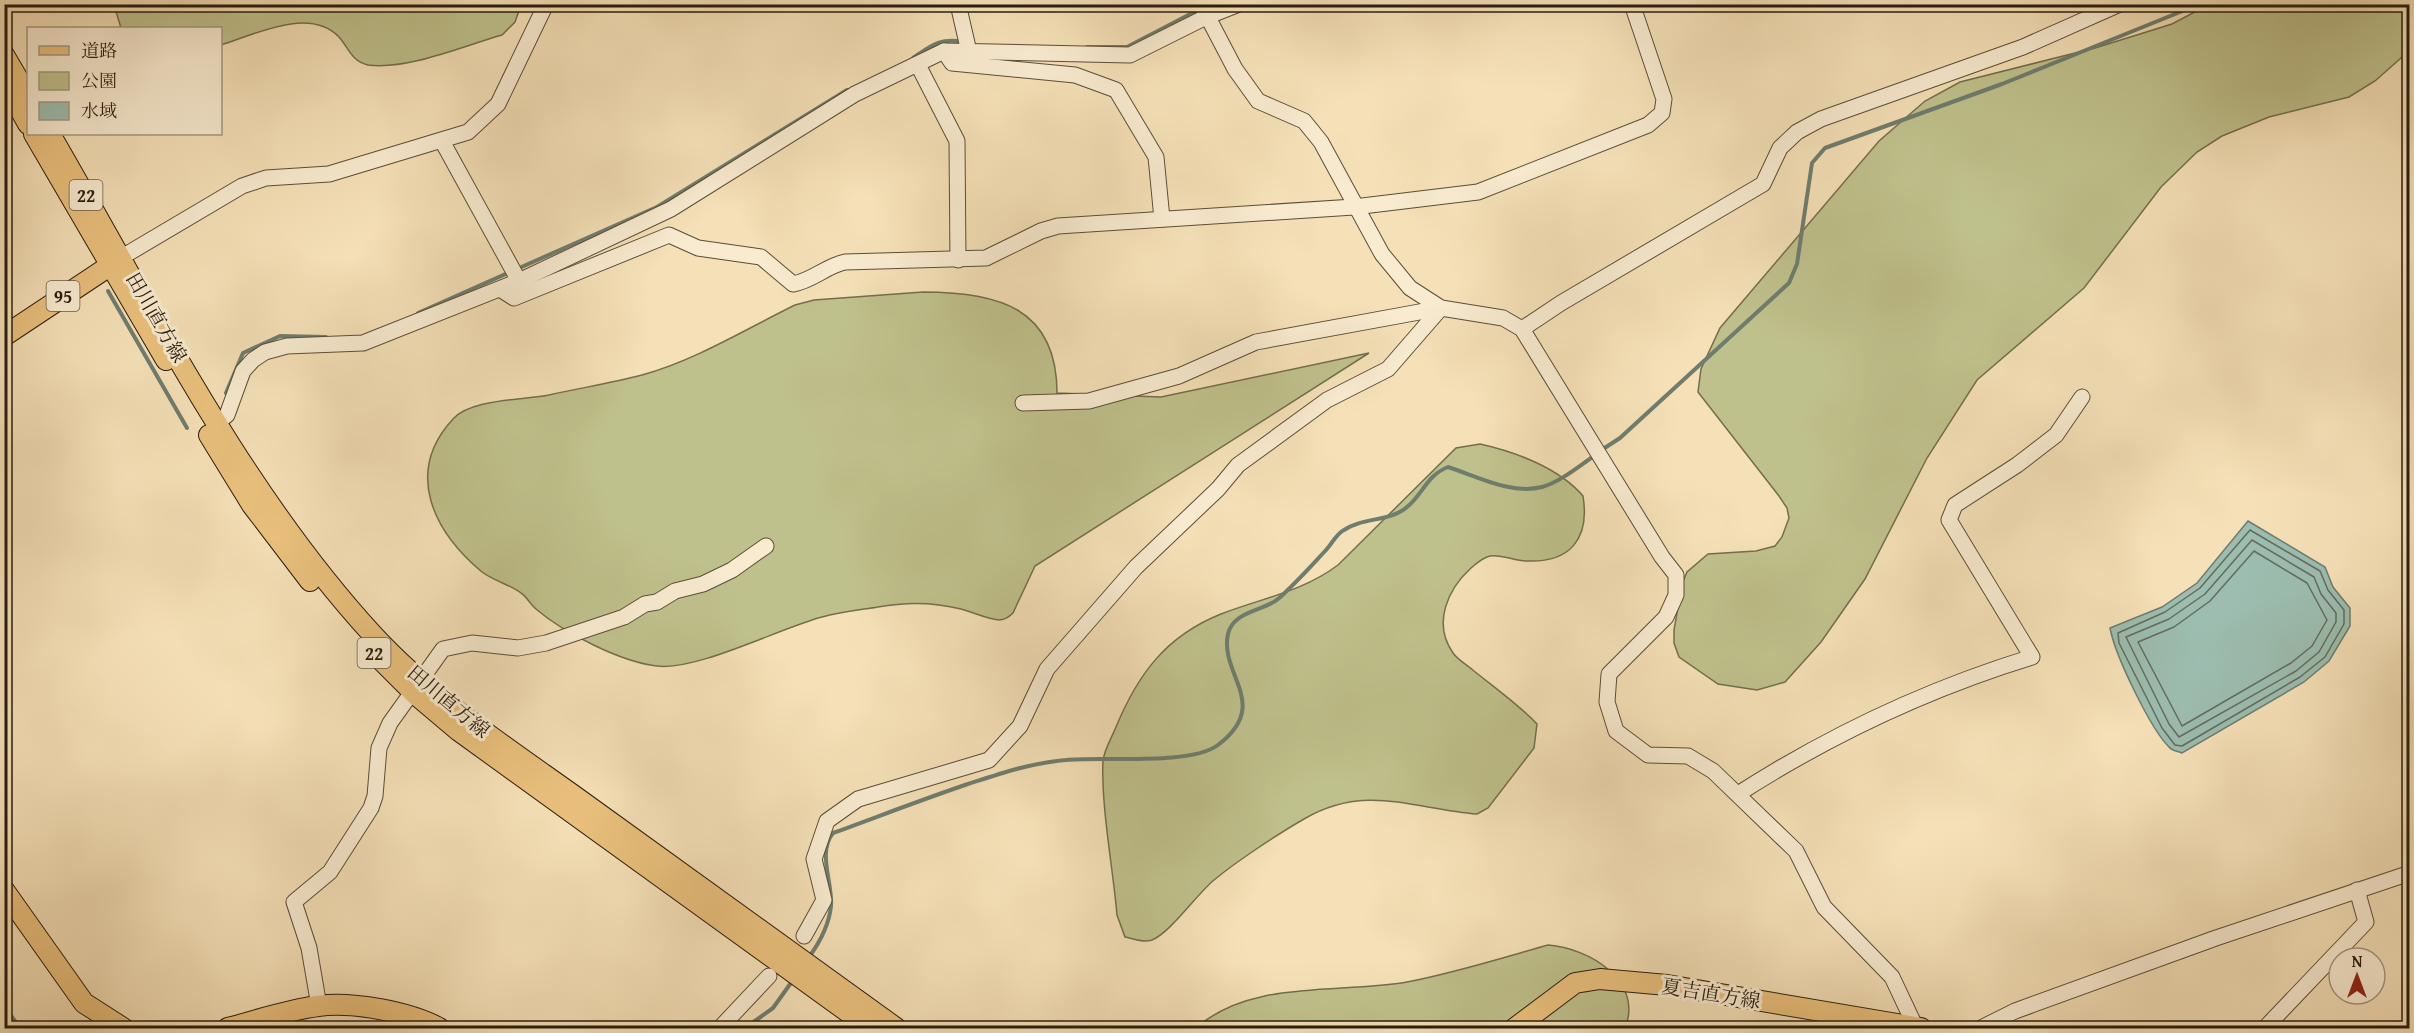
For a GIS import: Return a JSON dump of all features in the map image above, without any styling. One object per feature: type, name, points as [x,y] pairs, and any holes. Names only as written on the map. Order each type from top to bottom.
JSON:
[{"type":"main road","points":[[4,55],[27,94]]},
{"type":"main road","points":[[4,81],[27,122]]},
{"type":"main road","name":"田川直方線","points":[[35,135],[273,512],[335,592],[459,731],[870,1029]]},
{"type":"main road","name":"田川直方線","points":[[51,135],[116,261],[252,505],[337,614],[418,687],[472,722],[896,1029]]},
{"type":"main road","name":"95","points":[[4,336],[116,261]]},
{"type":"main road","points":[[4,890],[84,1003],[123,1029]]},
{"type":"main road","name":"夏吉直方線","points":[[1515,1029],[1575,982],[1600,979],[1667,985],[1918,1028]]},
{"type":"main road","points":[[228,1029],[319,1006],[347,1006],[394,1012],[439,1029]]},
{"type":"street","points":[[116,261],[242,186],[266,178],[329,174],[468,132],[486,118],[498,104],[546,4]]},
{"type":"street","points":[[958,4],[969,52]]},
{"type":"street","points":[[217,423],[227,415],[243,371],[265,352],[287,346],[363,343],[500,289],[515,274],[671,209],[855,94],[944,51],[1130,55],[1204,11],[1239,4]]},
{"type":"street","points":[[500,289],[514,298],[669,235],[698,248],[761,257],[793,284],[802,283],[832,265],[845,262],[986,258],[1041,231],[1058,226],[1354,207],[1478,192],[1648,125],[1662,113],[1664,99],[1632,4]]},
{"type":"street","points":[[1522,329],[1561,303],[1763,184],[1780,148],[1797,132],[1821,119],[2023,46],[2120,4]]},
{"type":"street","points":[[1204,11],[1235,69],[1258,101],[1304,121],[1321,142],[1354,207],[1382,254],[1410,288],[1441,308]]},
{"type":"street","points":[[944,51],[952,63],[1075,75],[1116,90],[1156,157],[1162,219]]},
{"type":"street","points":[[918,65],[957,141],[958,260]]},
{"type":"street","points":[[442,141],[515,274]]},
{"type":"street","points":[[804,936],[824,900],[814,859],[827,821],[858,799],[989,760],[1020,726],[1047,669],[1136,567],[1218,489],[1238,465],[1327,400],[1388,369],[1441,308]]},
{"type":"street","points":[[1023,403],[1089,400],[1179,376],[1256,342],[1441,308],[1503,318],[1522,329],[1662,557],[1676,575],[1676,595],[1666,617],[1610,674],[1607,702],[1616,731],[1648,755],[1688,756],[1713,771],[1796,851],[1824,907],[1892,977],[1918,1028]]},
{"type":"street","points":[[1738,794],[1797,756],[1898,705],[2032,657],[1949,519],[1955,505],[2017,465],[2056,435],[2082,397]]},
{"type":"street","points":[[319,1006],[309,948],[294,902],[330,872],[371,808],[375,796],[379,748],[390,723],[418,687],[443,649],[472,643],[518,648],[546,643],[624,617],[645,604],[657,602],[675,591],[703,584],[732,570],[766,546]]},
{"type":"street","points":[[1981,1029],[2015,1011],[2409,873]]},
{"type":"street","points":[[2265,1029],[2366,922],[2357,890]]},
{"type":"street","points":[[720,1029],[769,976]]},
{"type":"green space","points":[[114,4],[521,5],[515,22],[502,35],[418,61],[384,66],[368,65],[358,61],[339,37],[327,28],[313,24],[297,23],[281,26],[222,45],[222,27],[121,27]]},
{"type":"green space","points":[[2208,5],[2409,5],[2409,51],[2375,81],[2349,97],[2269,117],[2222,136],[2197,152],[2161,187],[2084,288],[1977,380],[1927,458],[1865,579],[1821,642],[1785,682],[1757,690],[1718,684],[1679,657],[1674,643],[1674,630],[1682,584],[1687,572],[1708,554],[1756,551],[1775,546],[1782,537],[1789,518],[1787,508],[1779,496],[1698,392],[1701,369],[1720,328],[1879,141],[1925,101],[1960,82],[2095,48],[2172,24]]},
{"type":"green space","points":[[923,292],[975,296],[998,301],[1018,310],[1034,323],[1046,341],[1054,364],[1057,393],[1161,397],[1369,353],[1035,566],[1013,613],[1001,620],[940,605],[888,605],[843,612],[804,622],[739,648],[694,662],[674,666],[657,666],[610,653],[577,637],[548,618],[521,593],[482,572],[465,556],[438,520],[431,500],[428,480],[430,460],[438,439],[461,412],[498,401],[549,395],[631,378],[662,369],[701,353],[795,305],[814,300]]},
{"type":"green space","points":[[1480,444],[1536,462],[1562,477],[1583,496],[1583,525],[1580,536],[1565,553],[1541,561],[1522,561],[1495,556],[1484,558],[1463,576],[1456,586],[1443,618],[1447,642],[1453,653],[1537,724],[1534,748],[1488,808],[1477,814],[1369,800],[1348,802],[1327,808],[1282,832],[1223,873],[1207,886],[1175,922],[1159,936],[1145,941],[1125,937],[1117,915],[1105,818],[1103,761],[1106,748],[1144,674],[1169,645],[1184,633],[1221,614],[1310,582],[1338,565],[1456,448]]},
{"type":"green space","points":[[1548,945],[1580,953],[1609,970],[1620,982],[1627,996],[1629,1011],[1625,1028],[1196,1028],[1218,1012],[1269,995],[1407,982],[1460,970]]},
{"type":"water","points":[[2248,521],[2325,567],[2333,587],[2350,608],[2350,626],[2329,661],[2304,682],[2182,753],[2170,748],[2152,724],[2126,673],[2110,628],[2162,607],[2197,583]]},
{"type":"waterway","points":[[1600,451],[1620,438],[1789,283],[1797,264],[1812,163],[1825,148],[2002,84],[2185,10],[2212,4]]},
{"type":"waterway","points":[[1087,47],[1127,47],[1200,9]]},
{"type":"waterway","points":[[913,58],[931,46],[942,42],[963,42]]},
{"type":"waterway","points":[[517,269],[657,207],[847,90]]},
{"type":"waterway","points":[[418,313],[510,272]]},
{"type":"waterway","points":[[108,291],[187,428]]},
{"type":"waterway","points":[[226,393],[243,353],[280,336],[326,337]]},
{"type":"waterway","points":[[809,957],[823,933],[830,913],[831,897],[826,850],[833,833],[965,785],[1027,766],[1082,759],[1167,758],[1205,752],[1218,745],[1234,730],[1241,716],[1243,703],[1227,649],[1231,626],[1242,616],[1278,599],[1309,569],[1341,532],[1359,523],[1400,512],[1412,502],[1435,475],[1448,467],[1506,487],[1530,489],[1556,481],[1594,456]]},
{"type":"waterway","points":[[745,1028],[773,1008],[793,980]]},
{"type":"waterway","points":[[4,1006],[20,1028]]}]
